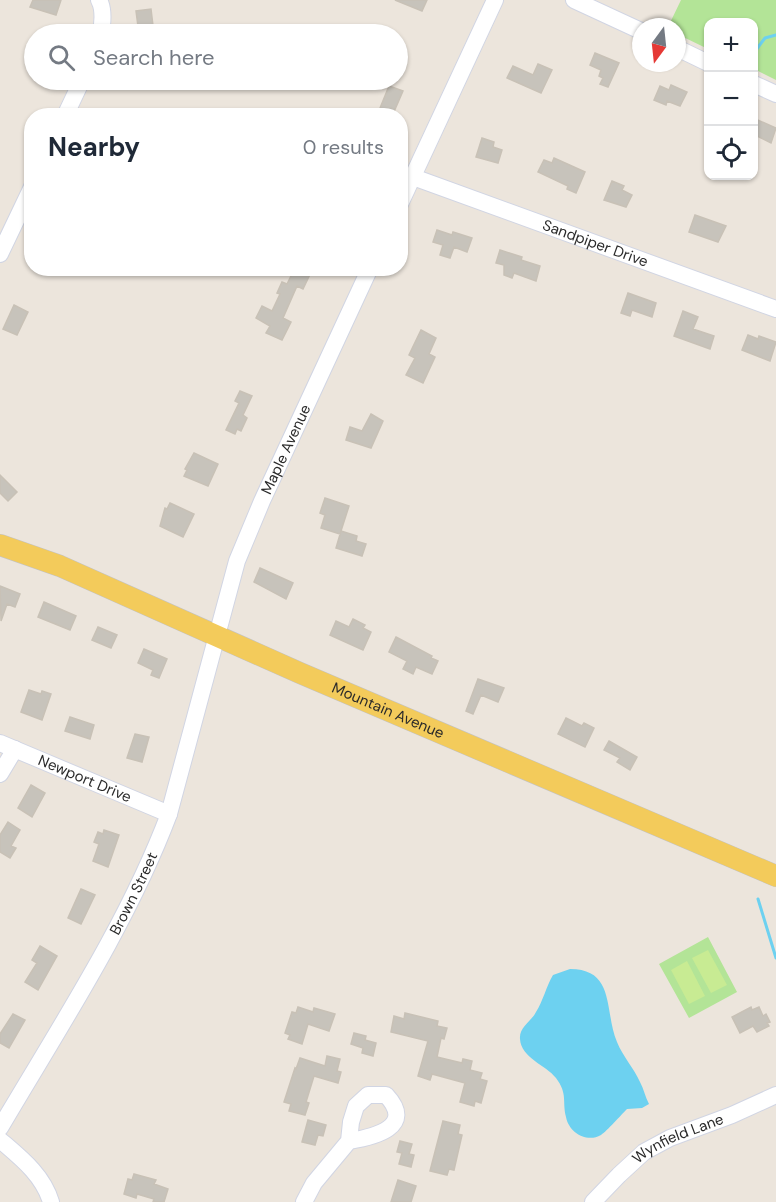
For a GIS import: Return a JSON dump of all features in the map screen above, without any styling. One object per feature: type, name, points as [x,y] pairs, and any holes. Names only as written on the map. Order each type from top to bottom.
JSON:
[{"type":"main road","name":"Mountain Avenue","points":[[0,545],[60,566],[217,636],[776,876]]},
{"type":"street","points":[[99,0],[102,6],[102,24]]},
{"type":"street","points":[[408,187],[495,0]]},
{"type":"street","points":[[574,0],[632,27]]},
{"type":"street","points":[[686,52],[704,61]]},
{"type":"street","points":[[758,86],[776,94]]},
{"type":"street","points":[[69,108],[77,90]]},
{"type":"street","name":"Sandpiper Drive","points":[[413,177],[776,309]]},
{"type":"street","points":[[0,254],[24,204]]},
{"type":"street","name":"Maple Avenue","points":[[217,636],[237,561],[267,490],[366,276]]},
{"type":"street","name":"Brown Street","points":[[0,1128],[81,991],[134,896],[155,852],[169,813],[217,636]]},
{"type":"street","points":[[0,774],[7,746]]},
{"type":"street","name":"Newport Drive","points":[[7,746],[169,813]]},
{"type":"street","name":"Wynfield Lane","points":[[593,1202],[644,1152],[679,1134],[732,1115],[776,1095]]},
{"type":"street","points":[[0,1140],[37,1175],[48,1190],[51,1202]]},
{"type":"street","points":[[304,1202],[314,1183],[349,1141]]},
{"type":"green space","points":[[681,0],[776,0],[776,80],[758,71],[758,18],[704,18],[704,47],[686,38],[686,18],[672,18]]},
{"type":"green space","points":[[708,937],[737,992],[689,1018],[659,964]]},
{"type":"green space","points":[[708,950],[727,985],[711,993],[692,958]]},
{"type":"green space","points":[[687,961],[705,996],[689,1004],[671,970]]},
{"type":"water","points":[[570,969],[585,971],[595,976],[602,984],[617,1042],[638,1077],[649,1104],[642,1108],[627,1109],[604,1133],[590,1138],[579,1135],[571,1128],[566,1117],[560,1084],[552,1073],[529,1056],[521,1046],[520,1039],[521,1031],[534,1016],[553,975]]},
{"type":"building","points":[[33,0],[61,0],[56,15],[30,7]]},
{"type":"building","points":[[395,0],[427,0],[422,11]]},
{"type":"building","points":[[151,9],[153,24],[138,24],[136,11]]},
{"type":"building","points":[[595,53],[619,63],[608,87],[600,84],[603,78],[599,76],[601,70],[590,65]]},
{"type":"building","points":[[538,64],[552,70],[541,93],[507,78],[513,66],[533,75]]},
{"type":"building","points":[[671,85],[687,92],[680,106],[667,101],[666,105],[654,100],[660,86],[669,90]]},
{"type":"building","points":[[387,90],[403,91],[396,108],[380,108]]},
{"type":"building","points":[[758,120],[776,128],[771,143],[758,136]]},
{"type":"building","points":[[482,138],[494,142],[493,147],[502,150],[498,163],[476,157]]},
{"type":"building","points":[[554,158],[585,172],[576,193],[567,189],[568,186],[538,172],[544,160],[552,163]]},
{"type":"building","points":[[612,181],[624,186],[622,190],[632,195],[626,207],[604,200]]},
{"type":"building","points":[[695,215],[726,226],[718,242],[689,232]]},
{"type":"building","points":[[437,230],[472,238],[467,252],[454,247],[450,258],[440,255],[443,245],[433,242]]},
{"type":"building","points":[[500,250],[540,266],[536,281],[514,273],[512,278],[504,275],[504,265],[496,263]]},
{"type":"building","points":[[291,276],[309,276],[303,289],[297,286],[283,318],[291,322],[282,340],[266,333],[270,326],[256,318],[262,306],[272,311],[280,294],[277,293],[282,282],[287,284]]},
{"type":"building","points":[[628,293],[656,303],[652,317],[632,310],[630,316],[621,313]]},
{"type":"building","points":[[14,305],[28,312],[17,335],[3,329]]},
{"type":"building","points":[[683,311],[698,317],[693,329],[714,336],[710,349],[674,336]]},
{"type":"building","points":[[421,330],[436,338],[429,354],[435,357],[423,383],[406,375],[415,358],[409,355]]},
{"type":"building","points":[[748,335],[776,342],[770,361],[742,350]]},
{"type":"building","points":[[240,391],[252,396],[243,415],[247,418],[241,431],[237,429],[235,434],[226,430],[239,403],[235,401]]},
{"type":"building","points":[[371,414],[383,421],[371,448],[346,440],[350,427],[362,431]]},
{"type":"building","points":[[194,453],[218,464],[208,486],[184,476],[187,470],[185,469]]},
{"type":"building","points":[[0,475],[17,492],[8,501],[0,493]]},
{"type":"building","points":[[325,498],[349,506],[340,534],[321,528],[325,515],[320,513]]},
{"type":"building","points":[[170,503],[194,514],[183,537],[160,526],[165,508],[167,509]]},
{"type":"building","points":[[341,531],[357,536],[356,541],[366,544],[362,556],[336,548]]},
{"type":"building","points":[[260,568],[293,583],[286,599],[254,582]]},
{"type":"building","points":[[0,586],[20,594],[15,607],[7,604],[1,621]]},
{"type":"building","points":[[44,602],[76,616],[70,630],[38,617]]},
{"type":"building","points":[[353,619],[365,625],[363,628],[371,632],[363,650],[330,635],[336,621],[349,627]]},
{"type":"building","points":[[98,627],[117,635],[111,648],[92,640]]},
{"type":"building","points":[[396,637],[438,661],[432,674],[416,667],[413,674],[403,669],[407,661],[389,652]]},
{"type":"building","points":[[144,649],[167,659],[159,678],[151,675],[153,670],[138,663]]},
{"type":"building","points":[[478,679],[504,688],[498,702],[481,695],[473,714],[466,711]]},
{"type":"building","points":[[29,690],[51,694],[42,720],[21,712]]},
{"type":"building","points":[[70,717],[94,725],[90,739],[65,731]]},
{"type":"building","points":[[566,718],[582,726],[584,723],[594,728],[585,747],[558,734]]},
{"type":"building","points":[[135,734],[149,737],[142,762],[127,758]]},
{"type":"building","points":[[609,741],[637,757],[630,770],[617,762],[620,758],[604,750]]},
{"type":"building","points":[[31,785],[45,793],[32,817],[18,808]]},
{"type":"building","points":[[8,822],[20,830],[11,846],[16,848],[10,858],[0,852],[0,835]]},
{"type":"building","points":[[104,830],[119,835],[108,867],[93,861],[99,844],[94,842],[98,832],[103,834]]},
{"type":"building","points":[[81,889],[95,895],[81,924],[68,918]]},
{"type":"building","points":[[40,946],[57,956],[38,990],[25,982],[37,963],[32,960]]},
{"type":"building","points":[[298,1007],[313,1012],[314,1008],[335,1014],[329,1031],[308,1024],[302,1044],[288,1039],[290,1035],[285,1033],[292,1012],[296,1013]]},
{"type":"building","points":[[751,1007],[752,1010],[759,1007],[763,1016],[766,1014],[770,1022],[767,1023],[769,1026],[757,1032],[753,1026],[740,1033],[732,1017]]},
{"type":"building","points":[[405,1013],[438,1021],[437,1026],[447,1028],[444,1039],[441,1038],[437,1057],[462,1063],[463,1059],[472,1061],[470,1070],[482,1073],[480,1079],[487,1081],[481,1103],[475,1101],[474,1106],[460,1102],[465,1083],[432,1074],[430,1080],[418,1076],[428,1041],[391,1032],[394,1016],[404,1019]]},
{"type":"building","points":[[13,1014],[25,1020],[9,1048],[0,1043],[0,1034]]},
{"type":"building","points":[[354,1033],[366,1036],[365,1040],[376,1043],[373,1056],[362,1053],[363,1048],[351,1044]]},
{"type":"building","points":[[327,1056],[340,1059],[337,1071],[341,1072],[338,1083],[314,1076],[306,1102],[309,1103],[305,1115],[289,1111],[291,1104],[284,1102],[300,1058],[325,1066]]},
{"type":"building","points":[[308,1120],[326,1125],[323,1136],[318,1135],[315,1145],[302,1142]]},
{"type":"building","points":[[443,1121],[460,1125],[458,1134],[462,1135],[454,1170],[449,1169],[447,1175],[430,1171]]},
{"type":"building","points":[[400,1141],[412,1144],[409,1154],[414,1155],[411,1167],[399,1164],[402,1153],[397,1152]]},
{"type":"building","points":[[134,1174],[156,1180],[154,1184],[168,1189],[164,1202],[153,1202],[154,1199],[137,1194],[136,1198],[124,1194],[128,1179],[132,1180]]},
{"type":"building","points":[[398,1180],[416,1186],[411,1202],[391,1202]]},
{"type":"waterway","points":[[758,47],[765,38],[776,35]]},
{"type":"waterway","points":[[758,899],[776,958]]}]
